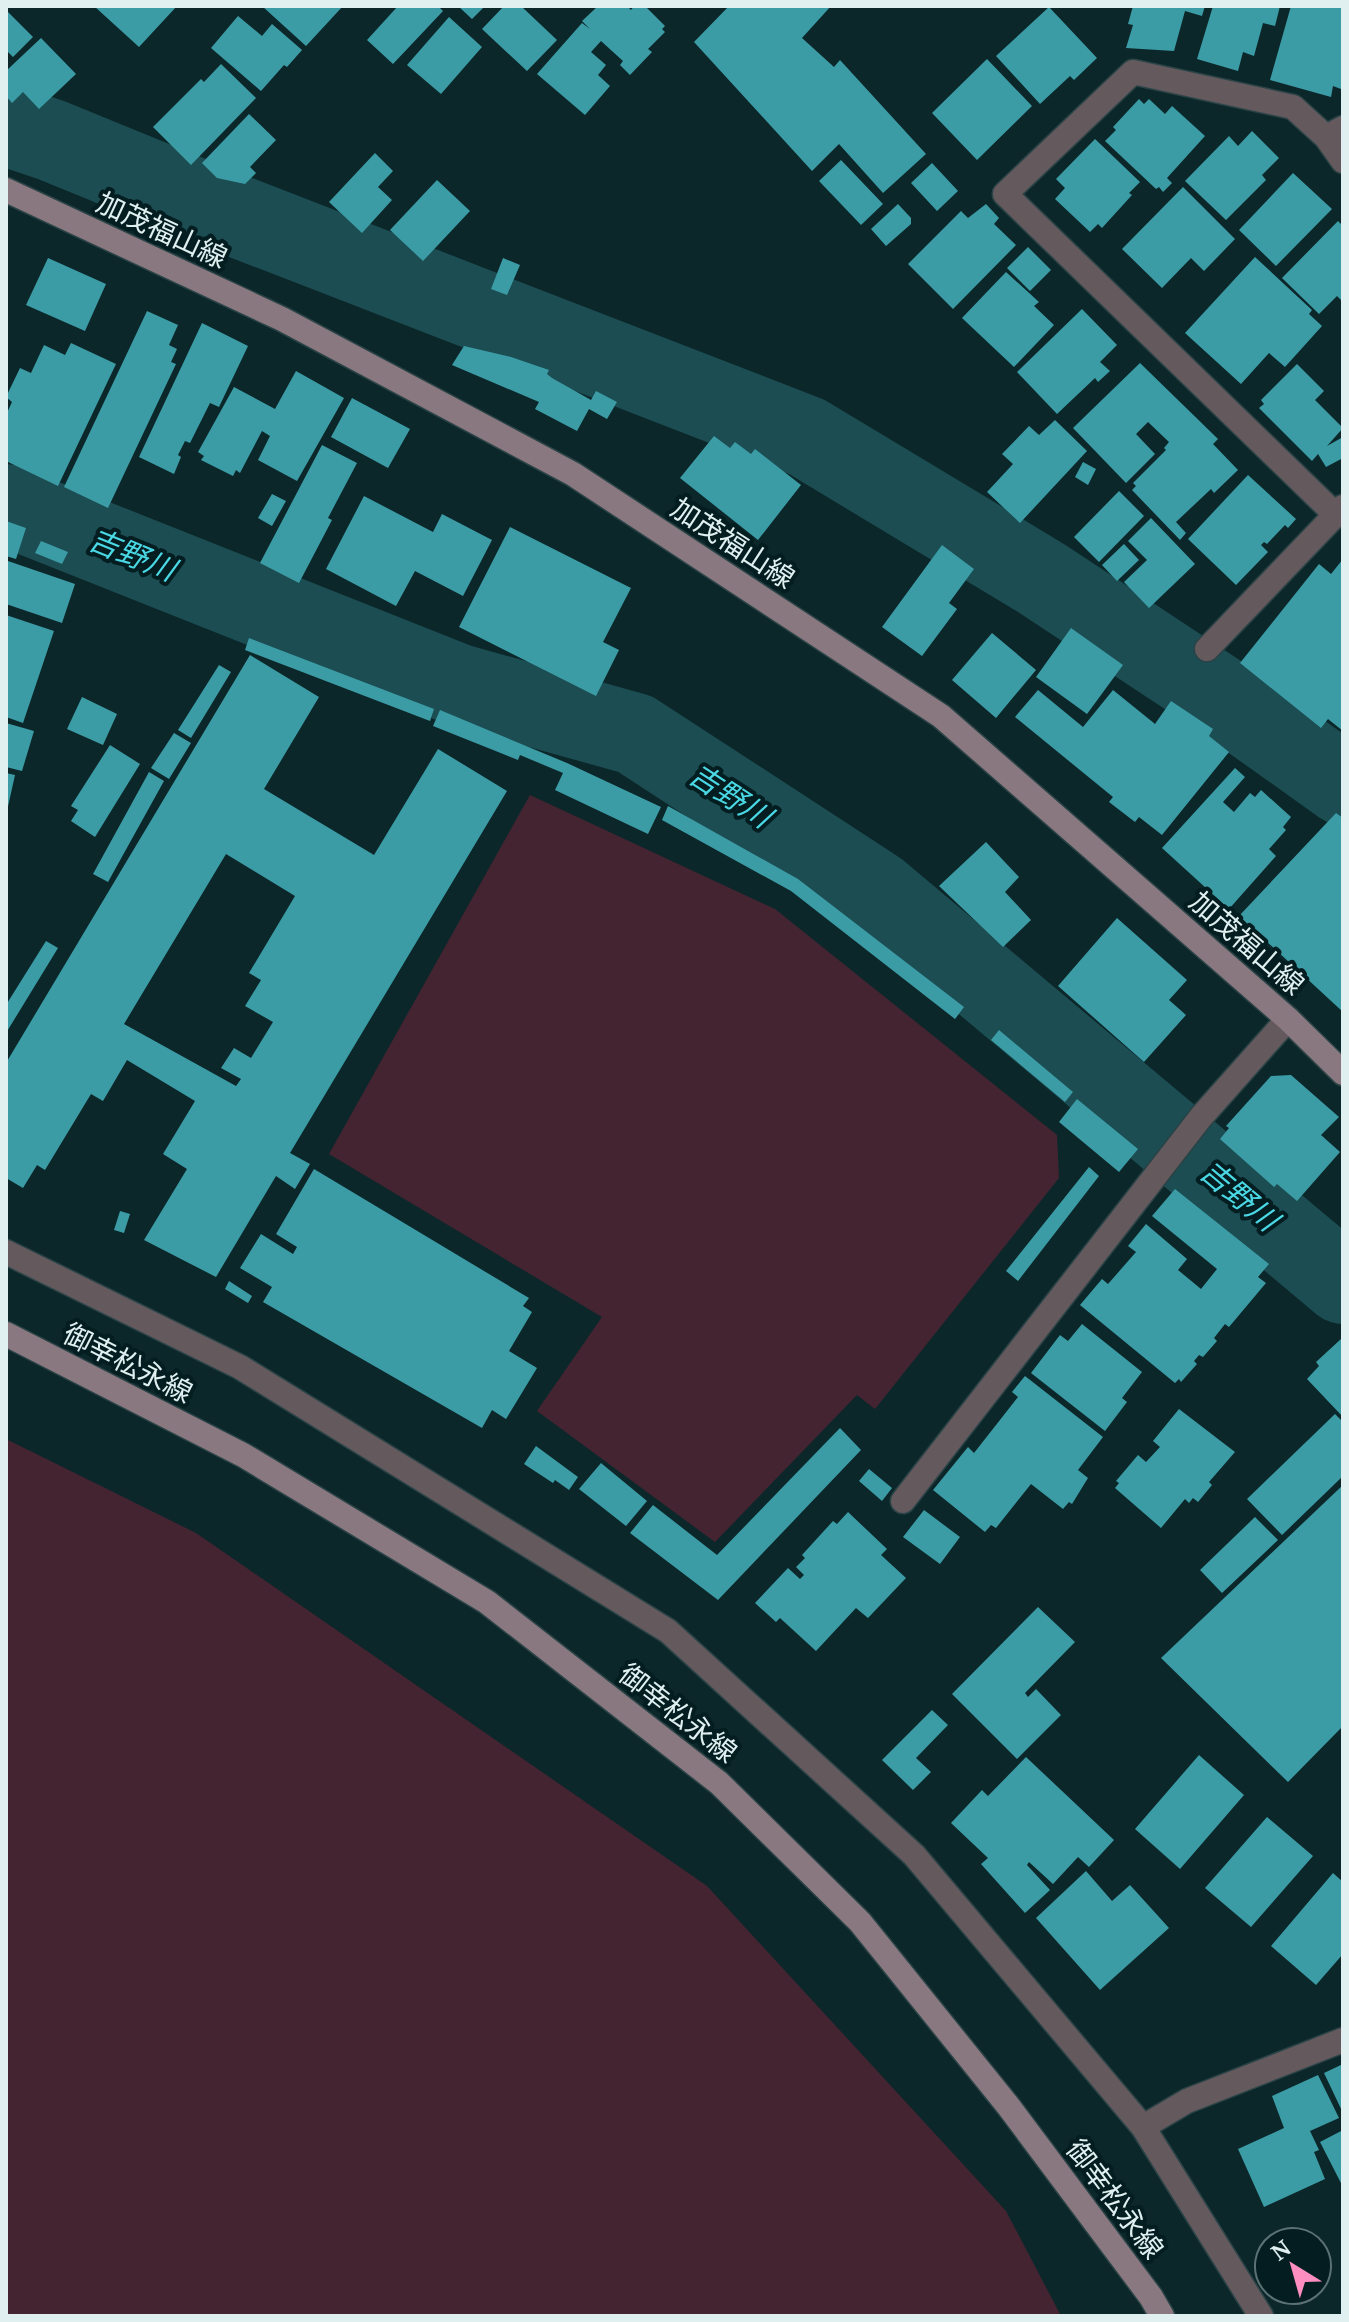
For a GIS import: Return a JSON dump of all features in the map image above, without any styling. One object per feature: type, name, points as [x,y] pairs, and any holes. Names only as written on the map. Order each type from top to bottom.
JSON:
[{"type":"main road","name":"加茂福山線","points":[[6,190],[282,319],[573,474],[941,716],[1288,1019],[1343,1073]]},
{"type":"main road","name":"御幸松永線","points":[[6,1334],[243,1455],[487,1602],[719,1783],[860,1922],[1009,2107],[1162,2316]]},
{"type":"street","points":[[1207,649],[1340,511],[1005,194],[1133,72],[1293,107],[1335,133],[1343,161]]},
{"type":"street","points":[[903,1501],[1201,1117],[1288,1019]]},
{"type":"street","points":[[6,1252],[240,1367],[668,1631],[914,1855],[1143,2127],[1261,2316]]},
{"type":"street","points":[[1143,2127],[1187,2101],[1343,2040]]},
{"type":"shaded area","points":[[530,795],[775,909],[1057,1135],[1059,1178],[875,1409],[857,1395],[715,1542],[537,1411],[602,1317],[329,1154]]},
{"type":"shaded area","points":[[6,1439],[196,1533],[707,1886],[1006,2211],[1061,2316],[6,2316]]},
{"type":"building","points":[[94,6],[177,6],[139,47]]},
{"type":"building","points":[[262,6],[343,6],[306,46]]},
{"type":"building","points":[[398,6],[438,6],[443,11],[393,64],[367,40]]},
{"type":"building","points":[[458,6],[485,6],[472,19]]},
{"type":"building","points":[[504,6],[521,6],[557,40],[527,71],[482,29]]},
{"type":"building","points":[[598,6],[627,6],[631,10],[634,6],[645,6],[665,26],[662,29],[665,32],[648,49],[652,52],[630,75],[620,65],[623,61],[601,41],[591,52],[606,65],[598,75],[610,86],[585,115],[537,74],[582,23],[590,29],[582,21]]},
{"type":"building","points":[[729,6],[831,6],[802,38],[834,67],[840,60],[926,154],[883,193],[839,144],[812,171],[694,42]]},
{"type":"building","points":[[1133,6],[1205,6],[1202,16],[1185,11],[1174,51],[1126,48],[1133,25],[1128,24]]},
{"type":"building","points":[[1213,6],[1280,6],[1275,26],[1263,23],[1254,56],[1243,52],[1238,71],[1197,59]]},
{"type":"building","points":[[1291,6],[1343,6],[1343,83],[1341,89],[1333,86],[1331,97],[1270,80]]},
{"type":"building","points":[[1049,7],[1097,58],[1074,80],[1070,76],[1040,104],[996,56]]},
{"type":"building","points":[[6,10],[33,37],[13,57],[6,50]]},
{"type":"building","points":[[238,16],[262,36],[272,24],[302,50],[261,91],[211,48]]},
{"type":"building","points":[[449,17],[482,47],[441,94],[407,65]]},
{"type":"building","points":[[41,38],[76,74],[39,109],[23,92],[12,103],[6,96],[6,71]]},
{"type":"building","points":[[987,59],[1032,106],[977,160],[932,113]]},
{"type":"building","points":[[221,64],[256,98],[191,165],[153,127],[201,79],[204,82]]},
{"type":"building","points":[[1139,99],[1144,104],[1149,99],[1165,114],[1172,106],[1205,136],[1167,178],[1172,183],[1163,192],[1105,141],[1116,130],[1113,127]]},
{"type":"building","points":[[249,114],[276,140],[250,167],[256,173],[245,184],[217,178],[202,163]]},
{"type":"building","points":[[1252,131],[1279,158],[1262,175],[1266,180],[1226,220],[1185,181],[1229,136],[1238,146]]},
{"type":"building","points":[[1095,139],[1140,182],[1102,228],[1098,224],[1090,232],[1055,199],[1065,188],[1056,179]]},
{"type":"building","points":[[375,153],[393,171],[378,187],[392,200],[362,233],[329,202]]},
{"type":"building","points":[[841,160],[883,204],[861,225],[819,181]]},
{"type":"building","points":[[932,163],[958,191],[937,211],[911,183]]},
{"type":"building","points":[[1293,173],[1332,209],[1276,266],[1239,230]]},
{"type":"building","points":[[437,180],[470,211],[423,261],[390,230]]},
{"type":"building","points":[[1183,187],[1235,239],[1204,271],[1191,258],[1162,288],[1122,249]]},
{"type":"building","points":[[898,204],[911,218],[911,224],[886,246],[871,229]]},
{"type":"building","points":[[986,204],[999,218],[994,224],[1016,245],[953,309],[908,264],[961,211],[968,218]]},
{"type":"building","points":[[1338,221],[1343,226],[1343,299],[1337,296],[1319,314],[1282,278]]},
{"type":"building","points":[[1028,247],[1051,270],[1030,291],[1007,268]]},
{"type":"building","points":[[1255,257],[1312,310],[1309,314],[1322,326],[1285,367],[1269,353],[1241,384],[1185,333]]},
{"type":"building","points":[[48,258],[106,284],[85,331],[26,305]]},
{"type":"building","points":[[503,258],[520,265],[507,295],[491,289]]},
{"type":"building","points":[[1006,272],[1039,302],[1034,306],[1054,325],[1014,367],[962,318]]},
{"type":"building","points":[[1082,309],[1117,345],[1100,362],[1110,371],[1098,382],[1095,378],[1057,414],[1017,372]]},
{"type":"building","points":[[147,311],[178,325],[169,345],[177,349],[171,362],[176,364],[108,508],[64,487]]},
{"type":"building","points":[[202,323],[248,346],[219,407],[210,403],[190,443],[185,441],[174,474],[139,457]]},
{"type":"building","points":[[71,343],[116,364],[58,486],[6,461],[6,415],[12,402],[6,397],[20,368],[31,373],[44,345],[65,355]]},
{"type":"building","points":[[464,346],[549,370],[547,374],[552,378],[591,400],[596,391],[617,402],[607,419],[589,409],[577,431],[535,409],[539,402],[452,365]]},
{"type":"building","points":[[1140,363],[1218,439],[1213,444],[1238,470],[1214,493],[1211,489],[1176,522],[1186,533],[1180,540],[1132,490],[1136,486],[1133,483],[1166,450],[1164,448],[1169,442],[1148,422],[1136,434],[1155,454],[1126,483],[1073,428]]},
{"type":"building","points":[[1297,364],[1324,391],[1315,400],[1343,428],[1327,446],[1343,437],[1343,458],[1326,467],[1318,454],[1312,461],[1259,408],[1264,404],[1261,400]]},
{"type":"building","points":[[296,371],[344,398],[297,481],[258,460],[270,436],[262,431],[240,473],[236,470],[233,476],[201,460],[204,456],[198,452],[234,387],[275,409]]},
{"type":"building","points":[[352,398],[410,429],[388,468],[331,437]]},
{"type":"building","points":[[1055,420],[1087,451],[1020,523],[987,492],[1013,464],[1002,454],[1029,426],[1039,435]]},
{"type":"building","points":[[714,436],[730,448],[735,442],[751,454],[755,449],[801,485],[758,540],[680,478]]},
{"type":"building","points":[[322,445],[357,463],[299,583],[260,563]]},
{"type":"building","points":[[1083,462],[1096,469],[1088,485],[1075,477]]},
{"type":"building","points":[[1248,475],[1296,519],[1288,528],[1285,525],[1267,544],[1264,542],[1261,545],[1268,552],[1236,585],[1188,539]]},
{"type":"building","points":[[1119,491],[1144,516],[1099,562],[1074,537]]},
{"type":"building","points":[[272,494],[286,501],[272,526],[258,518]]},
{"type":"building","points":[[364,496],[433,532],[442,514],[492,540],[463,596],[415,571],[396,606],[326,569]]},
{"type":"building","points":[[1151,518],[1195,564],[1149,608],[1124,582],[1147,560],[1128,541]]},
{"type":"building","points":[[6,521],[26,528],[16,559],[6,556]]},
{"type":"building","points":[[510,527],[631,588],[603,642],[619,650],[596,696],[459,627]]},
{"type":"building","points":[[41,541],[68,552],[62,564],[35,553]]},
{"type":"building","points":[[1124,544],[1139,560],[1117,581],[1102,565]]},
{"type":"building","points":[[942,545],[974,569],[949,603],[957,609],[922,656],[882,627]]},
{"type":"building","points":[[1343,559],[1343,731],[1328,719],[1321,728],[1240,663],[1319,564],[1331,574]]},
{"type":"building","points":[[8,561],[75,584],[62,623],[6,604]]},
{"type":"building","points":[[6,615],[54,631],[23,723],[6,717]]},
{"type":"building","points":[[1071,628],[1123,665],[1087,714],[1036,677]]},
{"type":"building","points":[[992,633],[1036,670],[996,718],[952,680]]},
{"type":"building","points":[[249,638],[434,709],[430,721],[245,650]]},
{"type":"building","points":[[250,655],[319,697],[264,789],[374,855],[438,749],[507,791],[290,1153],[310,1164],[295,1189],[276,1176],[216,1277],[144,1240],[187,1169],[163,1154],[195,1101],[127,1060],[103,1101],[91,1094],[45,1170],[37,1165],[23,1188],[6,1178],[6,1063]],"holes":[[[226,854],[295,896],[249,973],[261,980],[245,1006],[273,1022],[251,1058],[234,1048],[221,1068],[241,1079],[236,1086],[124,1024]]]},
{"type":"building","points":[[219,665],[231,672],[191,738],[178,730]]},
{"type":"building","points":[[1038,690],[1083,727],[1113,690],[1155,724],[1171,701],[1213,729],[1209,736],[1229,752],[1162,835],[1139,817],[1135,822],[1109,802],[1113,797],[1015,717]]},
{"type":"building","points":[[82,697],[117,714],[103,745],[67,729]]},
{"type":"building","points":[[440,710],[567,763],[661,807],[648,834],[555,790],[563,773],[520,755],[518,760],[433,726]]},
{"type":"building","points":[[6,723],[34,731],[22,771],[6,767]]},
{"type":"building","points":[[174,733],[191,743],[169,779],[151,768]]},
{"type":"building","points":[[110,745],[140,764],[95,837],[71,821],[78,810],[71,806]]},
{"type":"building","points":[[1235,768],[1245,777],[1223,802],[1234,812],[1250,793],[1255,797],[1261,790],[1291,817],[1283,827],[1286,830],[1269,849],[1276,856],[1229,909],[1162,848]]},
{"type":"building","points":[[149,772],[164,781],[108,882],[93,874]]},
{"type":"building","points":[[6,773],[15,775],[7,811],[6,811]]},
{"type":"building","points":[[668,806],[798,879],[964,1007],[955,1019],[791,891],[662,820]]},
{"type":"building","points":[[1336,813],[1343,818],[1343,1012],[1239,916]]},
{"type":"building","points":[[986,842],[1019,877],[1005,892],[1031,920],[1003,947],[939,886]]},
{"type":"building","points":[[1117,918],[1187,980],[1169,1000],[1186,1015],[1144,1062],[1058,986]]},
{"type":"building","points":[[46,941],[58,948],[6,1033],[6,1005]]},
{"type":"building","points":[[999,1030],[1073,1092],[1065,1102],[991,1040]]},
{"type":"building","points":[[1291,1075],[1339,1117],[1321,1135],[1340,1152],[1297,1201],[1277,1184],[1274,1187],[1220,1139],[1229,1128],[1226,1126],[1271,1076]]},
{"type":"building","points":[[1077,1099],[1138,1149],[1119,1172],[1059,1122]]},
{"type":"building","points":[[1089,1167],[1099,1176],[1018,1281],[1006,1271]]},
{"type":"building","points":[[314,1169],[529,1298],[523,1306],[532,1312],[509,1351],[537,1368],[506,1419],[492,1410],[482,1428],[263,1302],[272,1287],[240,1268],[261,1234],[293,1254],[297,1247],[276,1234]]},
{"type":"building","points":[[1175,1189],[1269,1264],[1258,1277],[1266,1283],[1229,1327],[1225,1324],[1214,1338],[1217,1341],[1203,1357],[1199,1355],[1194,1361],[1197,1364],[1181,1382],[1179,1379],[1175,1383],[1080,1305],[1102,1279],[1108,1284],[1136,1252],[1128,1246],[1146,1224],[1187,1259],[1178,1270],[1201,1289],[1217,1269],[1152,1216]]},
{"type":"building","points":[[120,1211],[130,1214],[124,1233],[114,1230]]},
{"type":"building","points":[[229,1281],[252,1296],[248,1303],[225,1289]]},
{"type":"building","points":[[1082,1324],[1142,1372],[1122,1398],[1127,1402],[1105,1431],[1031,1373],[1060,1335],[1068,1341]]},
{"type":"building","points":[[1341,1339],[1343,1417],[1307,1379],[1319,1366],[1316,1362]]},
{"type":"building","points":[[1025,1376],[1103,1437],[1078,1470],[1088,1478],[1072,1504],[1069,1502],[1063,1509],[1031,1484],[996,1528],[991,1525],[985,1532],[933,1490],[968,1447],[974,1453],[1018,1397],[1012,1392]]},
{"type":"building","points":[[1179,1409],[1235,1452],[1209,1482],[1212,1485],[1198,1502],[1193,1498],[1189,1503],[1185,1499],[1161,1528],[1115,1488],[1119,1483],[1116,1481],[1138,1455],[1146,1462],[1160,1447],[1153,1441]]},
{"type":"building","points":[[1335,1414],[1343,1422],[1343,1476],[1282,1535],[1247,1499]]},
{"type":"building","points":[[840,1428],[861,1450],[718,1600],[630,1533],[653,1505],[717,1555]]},
{"type":"building","points":[[536,1446],[578,1477],[569,1490],[524,1464]]},
{"type":"building","points":[[601,1463],[647,1501],[626,1526],[579,1489]]},
{"type":"building","points":[[869,1469],[892,1488],[882,1501],[859,1481]]},
{"type":"building","points":[[1343,1485],[1343,1726],[1288,1782],[1161,1658]]},
{"type":"building","points":[[924,1510],[960,1537],[940,1564],[903,1537]]},
{"type":"building","points":[[848,1512],[887,1549],[881,1555],[906,1578],[868,1618],[856,1608],[816,1651],[780,1618],[776,1622],[755,1603],[788,1568],[800,1579],[804,1575],[796,1567],[805,1558],[802,1555],[833,1521],[837,1524]]},
{"type":"building","points":[[1255,1517],[1278,1540],[1222,1593],[1200,1570]]},
{"type":"building","points":[[1038,1607],[1075,1642],[1025,1693],[1028,1697],[1036,1689],[1061,1715],[1017,1759],[952,1694]]},
{"type":"building","points":[[932,1710],[948,1725],[916,1758],[931,1772],[913,1790],[882,1760]]},
{"type":"building","points":[[1199,1755],[1244,1795],[1180,1869],[1135,1829]]},
{"type":"building","points":[[1026,1757],[1114,1840],[1089,1867],[1078,1857],[1053,1884],[1029,1862],[1027,1865],[1050,1890],[1025,1913],[981,1864],[988,1858],[951,1823],[982,1790],[988,1796]]},
{"type":"building","points":[[1267,1817],[1313,1856],[1251,1927],[1205,1888]]},
{"type":"building","points":[[1086,1871],[1112,1901],[1130,1885],[1169,1928],[1100,1990],[1036,1918]]},
{"type":"building","points":[[1333,1873],[1343,1882],[1343,1954],[1316,1985],[1271,1946]]},
{"type":"building","points":[[1343,2064],[1343,2113],[1324,2073]]},
{"type":"building","points":[[1318,2075],[1339,2118],[1310,2131],[1319,2150],[1314,2152],[1325,2179],[1264,2207],[1238,2149],[1284,2128],[1272,2096]]},
{"type":"building","points":[[1343,2130],[1343,2187],[1320,2142]]},
{"type":"waterway","points":[[6,125],[807,437],[1041,578],[1218,695],[1343,784]]},
{"type":"waterway","name":"吉野川","points":[[6,505],[459,685],[635,734],[876,891],[1343,1283]]}]
